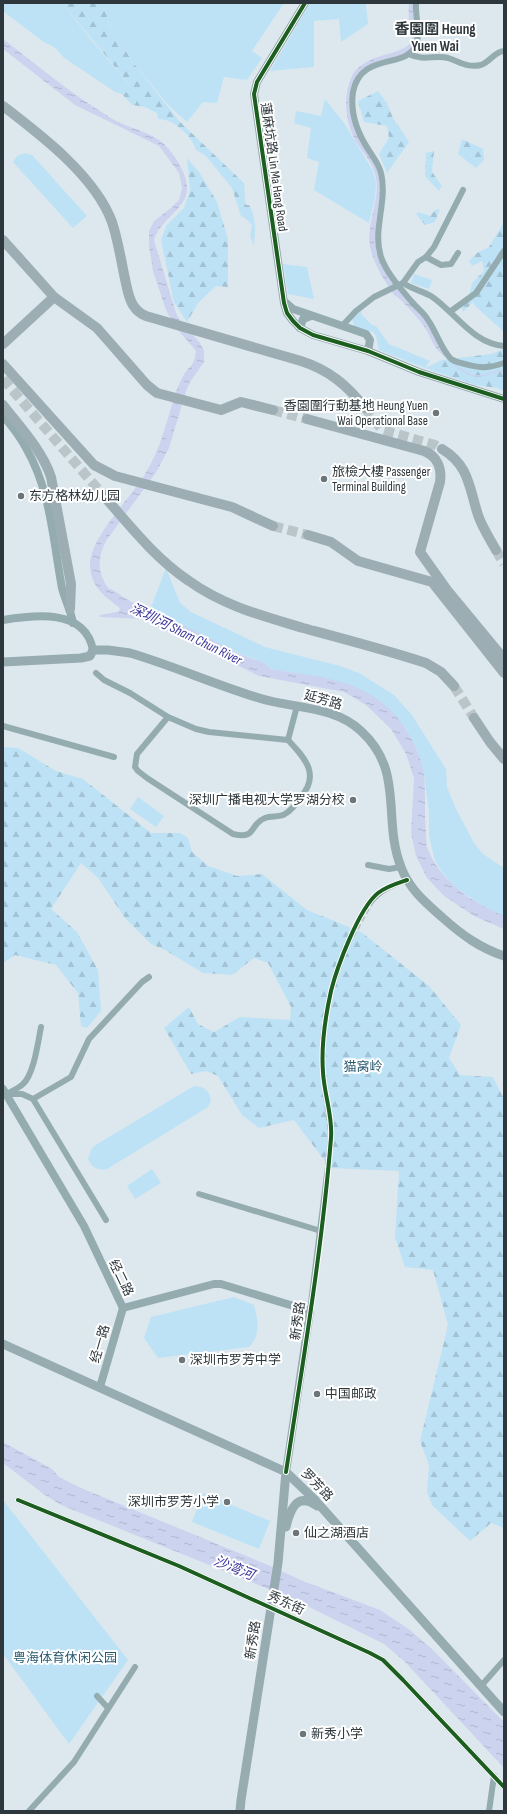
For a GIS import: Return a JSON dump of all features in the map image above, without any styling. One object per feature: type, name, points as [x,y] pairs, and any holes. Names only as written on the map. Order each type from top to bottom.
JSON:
[{"type":"highway","points":[[3,106],[45,138],[94,191],[112,222],[130,300],[138,312],[146,316],[311,364],[336,377],[363,405]]},
{"type":"highway","points":[[3,240],[54,297],[90,322],[156,393],[220,410],[241,402],[272,410]]},
{"type":"highway","points":[[3,344],[54,297]]},
{"type":"highway","points":[[3,364],[94,465],[115,476],[236,508],[273,526]]},
{"type":"highway","points":[[3,405],[38,450],[48,467],[54,486],[71,584],[70,609]]},
{"type":"highway","points":[[307,420],[424,451],[435,459],[439,465],[440,478],[420,552],[444,586],[504,659]]},
{"type":"highway","points":[[442,449],[452,455],[465,472],[479,516],[496,550]]},
{"type":"highway","points":[[104,495],[143,541],[176,571],[216,598],[244,610],[426,663],[441,672],[454,686]]},
{"type":"highway","points":[[308,535],[331,542],[358,561],[406,576],[414,576],[432,582],[504,673]]},
{"type":"highway","points":[[474,718],[490,742],[504,759]]},
{"type":"main road","name":"延芳路","points":[[3,662],[81,658],[90,656],[94,650],[130,653],[258,698],[324,711],[349,722],[366,736],[381,756],[390,783],[393,831],[401,867],[407,880],[424,902],[469,940],[504,956]]},
{"type":"main road","name":"罗芳路","points":[[3,1344],[286,1472],[322,1509],[504,1712]]},
{"type":"main road","name":"新秀路","points":[[240,1811],[240,1800],[278,1560],[286,1472]]},
{"type":"main road","points":[[278,1560],[292,1507],[296,1503],[306,1501],[312,1502],[322,1509]]},
{"type":"main road","name":"新秀路","points":[[236,1811],[240,1800]]},
{"type":"street","name":"蓮麻坑路 Lin Ma Hang Road","points":[[305,3],[257,82],[254,94],[284,299],[288,315],[300,328],[313,335],[368,351],[420,372],[504,399]]},
{"type":"street","points":[[416,3],[416,18],[419,34],[417,44],[404,58],[382,62],[364,72],[356,83],[352,105],[353,116],[359,134],[377,161],[381,173],[383,187],[378,244],[381,257],[387,270],[428,319],[439,341],[452,359],[472,366],[487,367],[504,363]]},
{"type":"street","points":[[409,54],[421,59],[448,58],[460,64],[470,66],[482,64],[498,51],[504,51]]},
{"type":"street","points":[[342,326],[363,305],[374,297],[399,285],[418,262],[426,257],[434,247],[463,190]]},
{"type":"street","points":[[451,311],[476,293],[504,251]]},
{"type":"street","points":[[426,257],[441,265],[451,264],[458,253]]},
{"type":"street","points":[[399,285],[430,295],[451,311],[466,327],[482,340],[504,346]]},
{"type":"street","points":[[284,299],[289,307],[368,336],[370,342],[368,351]]},
{"type":"street","points":[[300,328],[303,319],[311,316]]},
{"type":"street","points":[[3,415],[26,448],[41,481],[49,511],[62,589],[70,609],[73,623]]},
{"type":"street","points":[[3,620],[46,616],[64,619],[73,623],[82,630],[90,639],[94,650]]},
{"type":"street","points":[[96,673],[104,680],[130,693],[168,717],[196,729],[209,732],[288,740],[304,757],[308,764],[310,778],[309,786],[305,793],[284,814],[266,817],[260,820],[250,834],[240,836],[233,834],[142,775],[135,767],[137,754],[168,717]]},
{"type":"street","points":[[288,740],[297,706]]},
{"type":"street","points":[[3,726],[114,757]]},
{"type":"street","points":[[368,865],[389,869],[401,867]]},
{"type":"street","points":[[370,903],[378,893],[392,885],[407,880]]},
{"type":"street","points":[[33,1099],[70,1077],[89,1039],[142,982],[149,977]]},
{"type":"street","points":[[5,1092],[23,1084],[27,1079],[31,1070],[41,1027]]},
{"type":"street","points":[[5,1092],[22,1094],[33,1099],[106,1220]]},
{"type":"street","name":"经二路","points":[[5,1092],[84,1226],[122,1308],[214,1284],[221,1284],[310,1311]]},
{"type":"street","name":"新秀路","points":[[286,1472],[310,1311],[327,1174]]},
{"type":"street","points":[[199,1194],[321,1231]]},
{"type":"street","name":"经一路","points":[[100,1387],[122,1308]]},
{"type":"street","name":"秀东街","points":[[18,1500],[272,1603],[370,1652],[383,1660],[504,1787]]},
{"type":"street","points":[[481,1686],[504,1660]]},
{"type":"street","points":[[29,1811],[74,1762],[135,1667]]},
{"type":"street","points":[[97,1696],[108,1708]]},
{"type":"street","points":[[489,1811],[494,1776]]},
{"type":"green space","points":[[3,3],[62,3],[124,78],[132,90],[128,96],[115,92],[63,57],[55,48],[45,43],[3,11]]},
{"type":"green space","points":[[62,3],[104,3],[109,24],[132,61],[180,122],[244,183],[246,205],[249,205],[252,210],[254,220],[254,246],[250,236],[252,225],[241,216],[232,188],[206,156],[196,150],[190,139],[181,129],[170,121],[158,119],[157,113],[145,107],[132,105],[123,95],[131,88],[125,79]]},
{"type":"green space","points":[[104,3],[284,3],[252,51],[262,58],[247,80],[224,77],[217,103],[203,102],[187,122],[169,106],[132,61],[109,24]]},
{"type":"green space","points":[[310,3],[368,3],[366,5],[368,24],[341,42],[339,19],[314,21],[314,67],[270,71]]},
{"type":"green space","points":[[378,91],[387,103],[393,118],[409,142],[387,173],[379,154],[389,138],[387,126],[364,122],[358,101]]},
{"type":"green space","points":[[325,99],[344,123],[373,171],[376,183],[375,198],[369,223],[314,190],[319,162],[307,158],[311,128],[294,123],[296,111],[321,116]]},
{"type":"green space","points":[[462,139],[483,149],[484,160],[476,168],[458,154]]},
{"type":"green space","points":[[434,151],[432,172],[442,186],[439,191],[425,176],[426,153]]},
{"type":"green space","points":[[25,153],[32,155],[87,216],[73,228],[13,162],[17,156]]},
{"type":"green space","points":[[187,158],[199,172],[217,202],[228,239],[228,287],[216,286],[198,303],[187,322],[174,302],[161,240],[166,226],[184,208],[190,190]]},
{"type":"green space","points":[[440,209],[435,222],[425,225],[416,214],[418,212],[430,216],[435,210]]},
{"type":"green space","points":[[504,222],[504,332],[475,306],[473,302],[463,312],[460,303],[469,296],[472,283],[484,271],[482,261],[472,266],[469,261],[477,253],[489,247]]},
{"type":"green space","points":[[283,264],[307,267],[314,299],[288,294]]},
{"type":"green space","points":[[414,274],[432,280],[429,289],[411,283]]},
{"type":"green space","points":[[361,310],[362,315],[372,325],[376,326],[389,344],[430,361],[425,368],[379,350],[376,336],[373,332],[354,326],[352,318]]},
{"type":"green space","points":[[504,349],[504,391],[497,388],[475,385],[425,368],[442,360],[491,354]]},
{"type":"green space","points":[[166,568],[180,603],[191,612],[265,647],[340,666],[359,673],[394,695],[412,715],[446,769],[447,787],[455,807],[474,843],[483,854],[504,868],[504,916],[486,908],[455,887],[444,875],[435,861],[429,836],[429,812],[424,775],[417,749],[405,727],[337,681],[271,669],[264,663],[231,650],[150,610]]},
{"type":"green space","name":"猫窝岭","points":[[3,747],[18,748],[56,771],[83,779],[151,833],[180,833],[188,838],[192,852],[208,866],[237,876],[262,874],[307,910],[361,932],[429,986],[461,1025],[449,1058],[460,1075],[493,1077],[504,1099],[504,1528],[491,1523],[470,1541],[432,1505],[427,1492],[429,1465],[420,1441],[448,1325],[433,1270],[405,1267],[395,1237],[399,1171],[330,1168],[294,1120],[259,1128],[242,1115],[218,1076],[206,1071],[191,1074],[164,1028],[189,1007],[198,1024],[214,1032],[240,1017],[290,1020],[291,1007],[268,963],[254,958],[232,975],[203,973],[165,950],[151,944],[125,918],[98,878],[81,863],[51,909],[77,932],[98,970],[101,1011],[87,1028],[81,1026],[78,993],[56,965],[15,955],[3,963]]},
{"type":"green space","points":[[138,797],[164,816],[156,827],[130,809]]},
{"type":"green space","points":[[194,1086],[204,1088],[208,1092],[211,1101],[208,1107],[107,1169],[98,1169],[91,1164],[88,1159],[94,1146]]},
{"type":"green space","points":[[152,1169],[161,1183],[135,1199],[127,1186]]},
{"type":"green space","points":[[234,1297],[254,1305],[258,1327],[253,1342],[249,1347],[158,1358],[144,1338],[151,1317]]},
{"type":"green space","points":[[203,1493],[270,1521],[259,1549],[192,1522]]},
{"type":"green space","name":"粤海体育休闲公园","points":[[3,1500],[128,1660],[69,1744],[3,1654]]},
{"type":"water","points":[[409,3],[414,3],[414,18],[417,32],[416,40],[409,52],[359,75],[351,108],[374,160],[382,185],[376,221],[376,251],[379,258],[427,321],[447,355],[445,357],[435,347],[419,320],[399,298],[393,294],[373,258],[369,237],[377,192],[377,183],[374,169],[355,140],[349,126],[346,111],[348,88],[355,71],[363,64],[373,59],[402,49],[408,45],[412,39],[409,24]]},
{"type":"water","name":"深圳河 Sham Chun River","points":[[3,39],[83,100],[117,121],[151,135],[163,143],[180,165],[186,179],[187,191],[182,203],[161,226],[154,240],[176,313],[179,319],[200,343],[204,351],[204,362],[190,382],[186,391],[169,448],[157,471],[103,547],[100,559],[100,571],[105,583],[109,589],[133,603],[147,607],[150,610],[209,638],[234,652],[264,663],[271,669],[317,676],[351,685],[374,697],[384,705],[403,725],[417,749],[425,782],[426,844],[433,859],[440,871],[458,889],[480,904],[504,916],[504,929],[474,916],[444,896],[427,878],[416,856],[411,833],[414,778],[406,754],[391,729],[366,705],[344,692],[259,676],[143,619],[100,617],[100,615],[117,612],[120,610],[119,607],[98,589],[92,578],[90,564],[92,553],[104,530],[139,484],[151,464],[160,443],[177,389],[184,374],[193,363],[195,357],[196,351],[173,324],[166,310],[153,271],[149,246],[149,231],[154,221],[179,200],[182,188],[179,173],[159,146],[75,105],[3,49]]},
{"type":"water","name":"沙湾河","points":[[3,1442],[52,1469],[59,1477],[81,1488],[268,1565],[303,1581],[380,1610],[410,1630],[433,1650],[504,1722],[504,1768],[404,1661],[384,1644],[293,1599],[61,1505],[45,1495],[3,1463]]},
{"type":"waterway","points":[[451,362],[464,372],[477,376],[483,376],[496,371],[504,371]]},
{"type":"tunnel","points":[[3,379],[103,495]]},
{"type":"tunnel","points":[[365,408],[382,430],[435,445],[442,449]]},
{"type":"tunnel","points":[[273,410],[307,419]]},
{"type":"tunnel","points":[[273,526],[308,535]]},
{"type":"tunnel","points":[[496,550],[504,564]]},
{"type":"tunnel","points":[[454,686],[474,718]]},
{"type":"tunnel","points":[[327,1174],[331,1135],[323,1073],[323,1033],[331,990],[345,948],[370,903]]},
{"type":"cycle path","points":[[305,3],[257,82],[254,94],[284,303],[287,313],[300,328],[313,335],[368,351],[419,372],[504,399]]},
{"type":"cycle path","points":[[286,1472],[323,1222],[331,1138],[331,1122],[324,1080],[323,1062],[325,1021],[331,991],[343,953],[363,911],[378,893],[407,880]]},
{"type":"cycle path","points":[[18,1500],[179,1566],[383,1660],[504,1787]]},
{"type":"place","name":"香園圍行動基地 Heung Yuen Wai Operational Base","points":[[436,413]]},
{"type":"place","name":"旅檢大樓 Passenger Terminal Building","points":[[324,479]]},
{"type":"place","name":"东方格林幼儿园","points":[[21,496]]},
{"type":"place","name":"深圳广播电视大学罗湖分校","points":[[353,800]]},
{"type":"place","name":"深圳市罗芳中学","points":[[182,1360]]},
{"type":"place","name":"中国邮政","points":[[317,1394]]},
{"type":"place","name":"深圳市罗芳小学","points":[[227,1502]]},
{"type":"place","name":"仙之湖酒店","points":[[296,1533]]},
{"type":"place","name":"新秀小学","points":[[303,1734]]},
{"type":"district","name":"香園圍 Heung Yuen Wai","points":[[435,38]]}]
